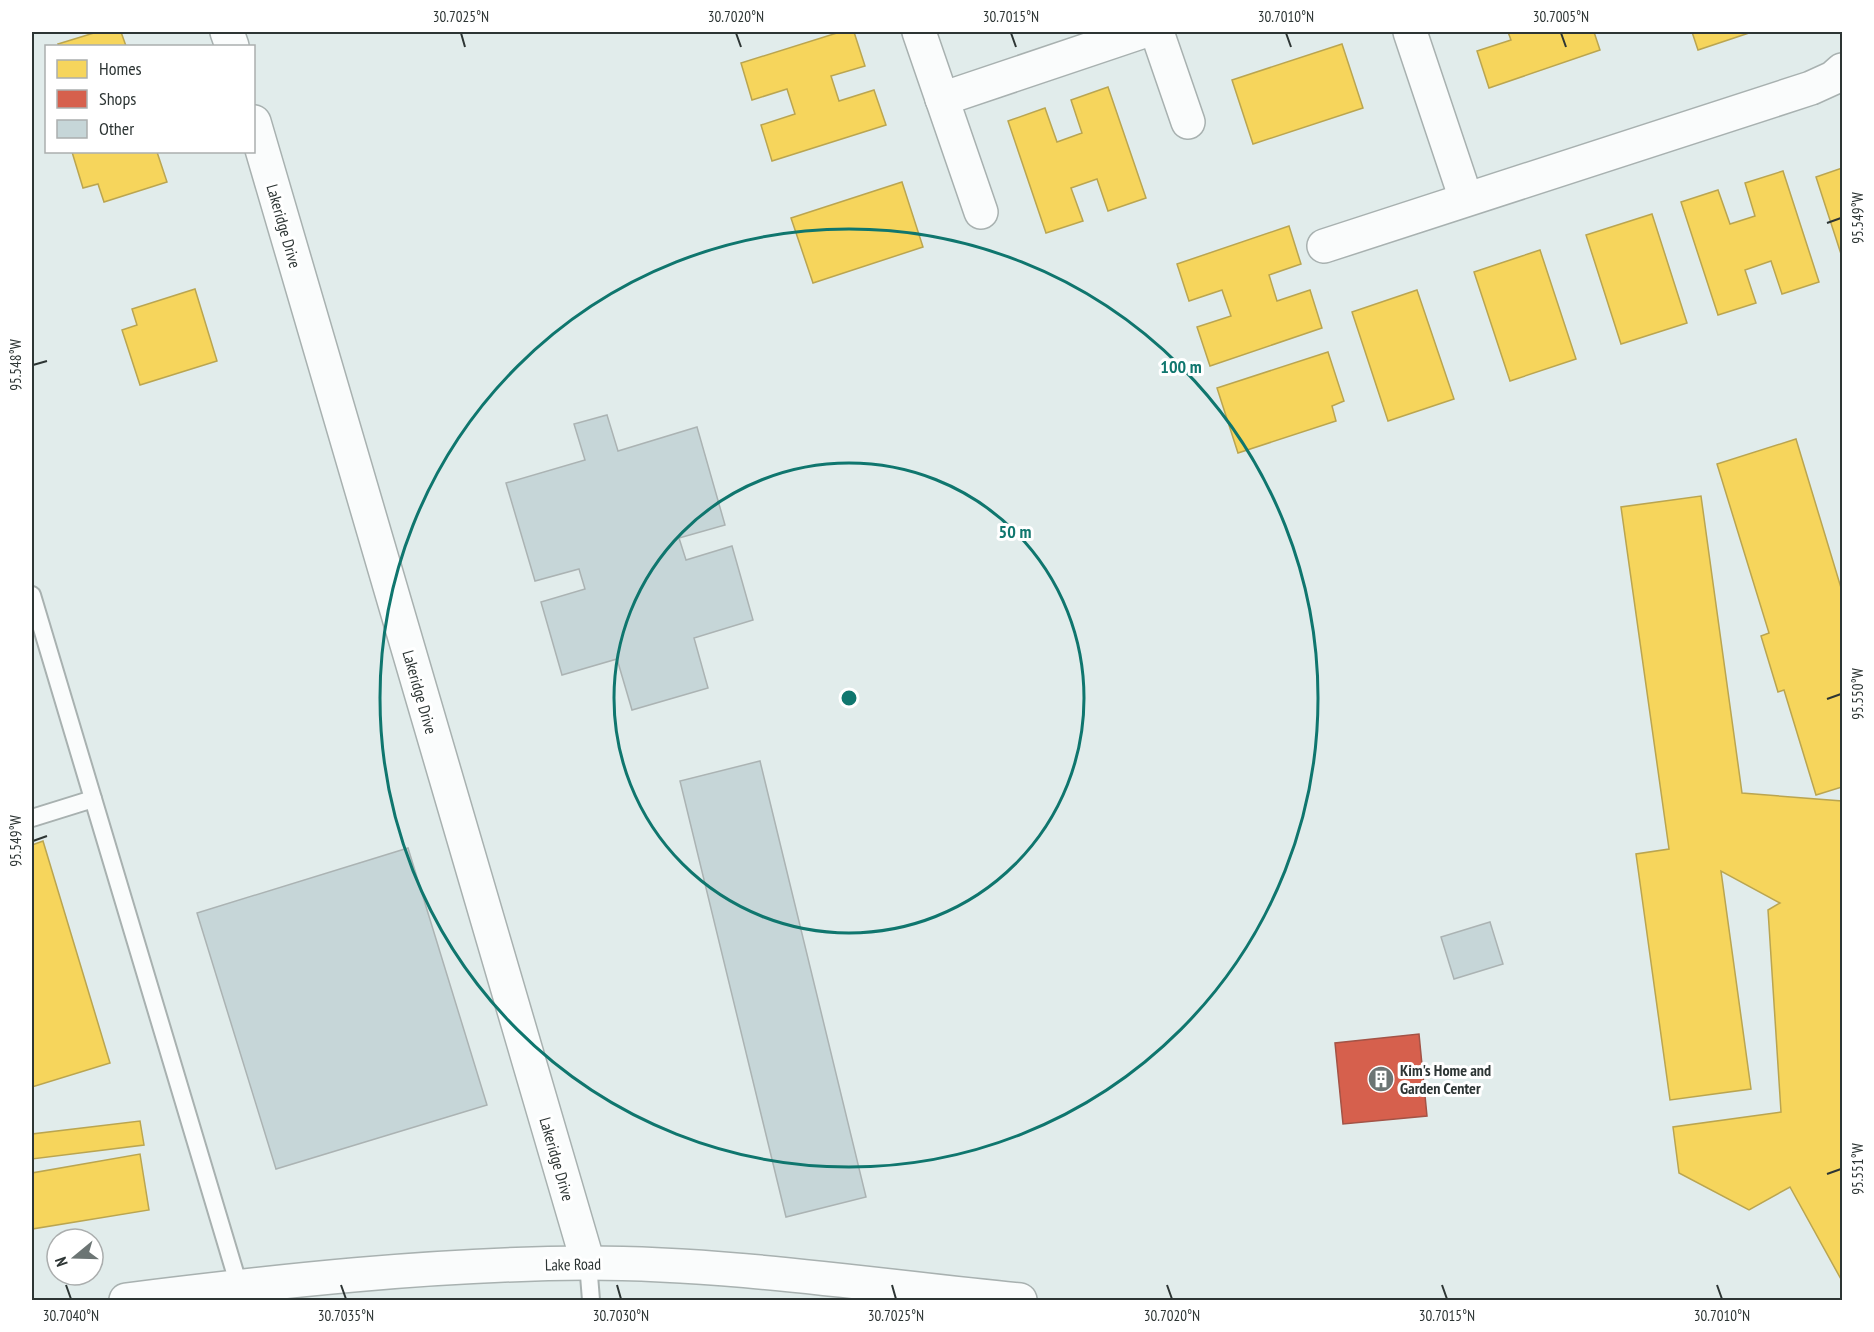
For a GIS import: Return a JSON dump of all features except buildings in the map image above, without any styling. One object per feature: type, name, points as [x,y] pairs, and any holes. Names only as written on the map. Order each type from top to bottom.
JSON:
[{"type":"street","points":[[919,32],[981,212]]},
{"type":"street","points":[[942,99],[1141,32]]},
{"type":"street","points":[[1156,32],[1188,122]]},
{"type":"street","points":[[1410,32],[1466,200]]},
{"type":"street","points":[[1324,246],[1811,88],[1833,78],[1842,70]]},
{"type":"street","name":"Lakeridge Drive","points":[[255,125],[588,1263]]},
{"type":"street","name":"Lake Road","points":[[126,1300],[239,1286],[465,1267],[588,1263],[700,1268],[1020,1300]]},
{"type":"lane","points":[[32,595],[239,1286]]},
{"type":"lane","points":[[32,818],[93,799]]},
{"type":"lane","points":[[588,1263],[591,1300]]},
{"type":"place","name":"Kim's Home and Garden Center","points":[[1381,1079]]}]
